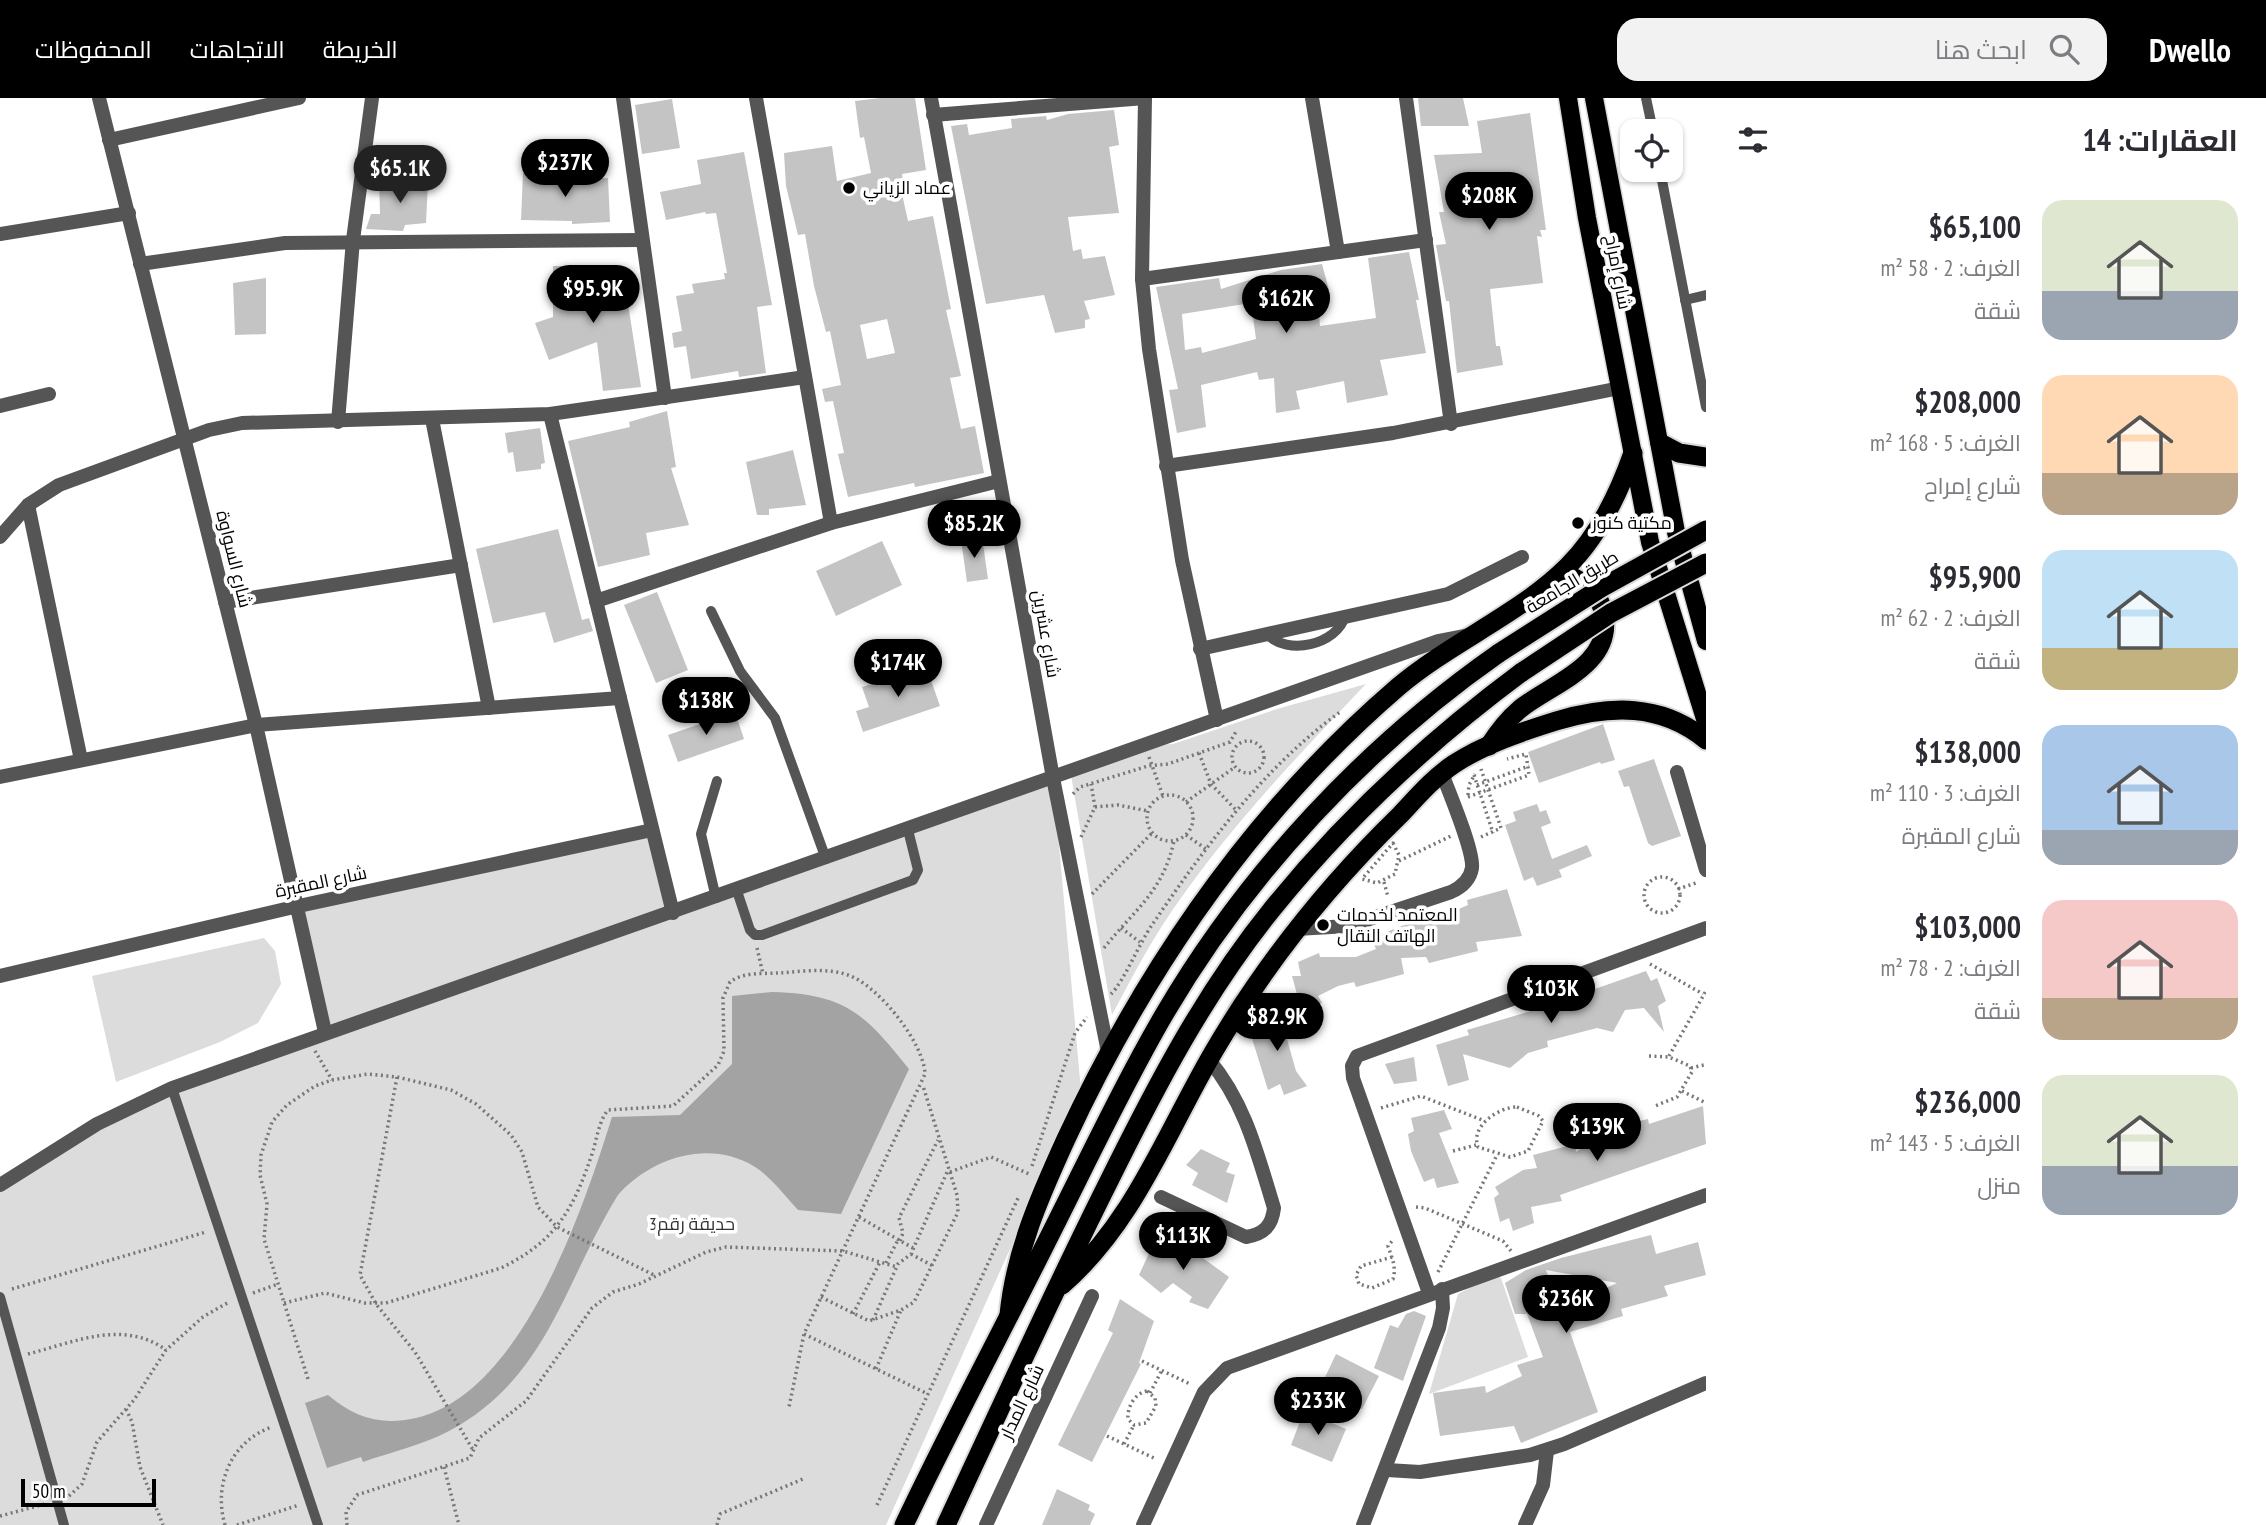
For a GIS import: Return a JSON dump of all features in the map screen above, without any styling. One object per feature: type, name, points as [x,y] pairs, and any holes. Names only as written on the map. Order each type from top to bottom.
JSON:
[{"type":"highway","points":[[1660,443],[1679,453],[1706,457]]},
{"type":"highway","points":[[1009,1315],[1014,1273],[1042,1190],[1108,1052],[1217,878],[1276,806],[1370,711],[1433,658],[1539,591],[1562,572],[1583,549],[1607,513],[1633,453]]},
{"type":"highway","name":"طريق الجامعة","points":[[904,1525],[1141,1055],[1194,967],[1223,926],[1315,815],[1372,756],[1433,701],[1499,653],[1601,587],[1706,530]]},
{"type":"highway","points":[[946,1525],[1054,1293],[1160,1079],[1194,1020],[1271,910],[1315,858],[1382,788],[1466,714],[1522,672],[1611,613],[1706,563]]},
{"type":"highway","points":[[1492,757],[1510,718],[1583,667],[1602,643],[1605,624],[1601,604],[1589,586],[1562,572]]},
{"type":"highway","points":[[1054,1293],[1087,1262],[1115,1227],[1209,1060],[1296,929],[1348,868],[1442,773],[1492,757],[1567,718],[1615,709],[1660,714],[1688,726],[1706,740]]},
{"type":"main road","name":"شارع إمراح","points":[[1568,98],[1587,218],[1655,562],[1706,722]]},
{"type":"main road","name":"شارع إمراح","points":[[1594,98],[1676,532],[1706,641]]},
{"type":"street","name":"شارع السواوة","points":[[99,98],[256,725],[294,907],[325,1032]]},
{"type":"street","points":[[109,140],[261,102],[299,98]]},
{"type":"street","points":[[338,422],[352,240],[372,98]]},
{"type":"street","points":[[624,98],[641,240],[665,398]]},
{"type":"street","points":[[756,98],[831,523]]},
{"type":"street","name":"شارع عشرين","points":[[931,98],[1053,778],[1108,1052]]},
{"type":"street","points":[[933,116],[1145,98],[1142,279],[1166,466],[1200,649],[1217,720]]},
{"type":"street","points":[[1312,98],[1338,252]]},
{"type":"street","points":[[1406,98],[1451,424]]},
{"type":"street","points":[[0,234],[129,214]]},
{"type":"street","points":[[140,264],[248,247],[352,240],[641,240]]},
{"type":"street","points":[[1142,279],[1426,240]]},
{"type":"street","points":[[0,537],[28,505],[59,485],[184,440],[242,423],[550,414],[805,377]]},
{"type":"street","points":[[1166,466],[1451,424],[1620,388]]},
{"type":"street","points":[[0,406],[49,394]]},
{"type":"street","points":[[550,414],[673,913]]},
{"type":"street","points":[[432,419],[489,708]]},
{"type":"street","points":[[596,601],[831,523],[999,481]]},
{"type":"street","points":[[28,505],[82,760]]},
{"type":"street","points":[[1200,649],[1448,594],[1522,557]]},
{"type":"street","points":[[225,602],[461,565]]},
{"type":"street","points":[[0,1185],[97,1124],[172,1088],[307,1038],[737,891],[1448,637],[1469,635]]},
{"type":"street","points":[[0,777],[256,725],[620,698]]},
{"type":"street","points":[[1676,772],[1706,870]]},
{"type":"street","points":[[1296,929],[1349,926],[1457,889],[1471,872],[1464,836],[1442,773]]},
{"type":"street","name":"شارع المقبرة","points":[[0,976],[294,907],[652,830]]},
{"type":"street","points":[[1363,1525],[1387,1470],[1442,1318],[1366,1114],[1352,1072],[1354,1060],[1362,1052],[1706,928]]},
{"type":"street","points":[[1161,1197],[1247,1237],[1267,1229],[1273,1219],[1274,1208],[1242,1111],[1209,1060]]},
{"type":"street","points":[[1143,1525],[1204,1392],[1217,1375],[1237,1364],[1433,1291],[1706,1195]]},
{"type":"street","name":"شارع المدار","points":[[986,1525],[1092,1296]]},
{"type":"street","points":[[1387,1470],[1420,1472],[1547,1451],[1706,1383]]},
{"type":"street","points":[[1525,1525],[1543,1485],[1547,1451]]},
{"type":"lane","points":[[1646,98],[1650,119]]},
{"type":"lane","points":[[1662,182],[1706,407]]},
{"type":"lane","points":[[1685,300],[1706,295]]},
{"type":"lane","points":[[711,611],[740,671],[775,718],[826,859]]},
{"type":"lane","points":[[716,898],[701,834],[717,781]]},
{"type":"lane","points":[[737,891],[750,930],[755,935],[913,880],[918,870],[908,830]]},
{"type":"lane","points":[[172,1088],[318,1525]]},
{"type":"lane","points":[[0,1295],[64,1525]]},
{"type":"path","points":[[1108,991],[1110,994],[1114,992],[1140,942],[1206,849],[1237,811],[1314,731],[1345,709]]},
{"type":"path","points":[[1073,797],[1077,788],[1152,766],[1168,764],[1230,742],[1242,724]]},
{"type":"path","points":[[1254,742],[1263,751],[1263,763],[1255,772],[1242,772],[1235,767],[1233,751],[1241,743],[1254,742]]},
{"type":"path","points":[[1199,753],[1210,784],[1237,811]]},
{"type":"path","points":[[1468,797],[1528,776],[1526,754],[1492,757],[1474,775],[1469,785],[1468,797],[1470,803]]},
{"type":"path","points":[[1152,766],[1163,796]]},
{"type":"path","points":[[1477,785],[1529,766]]},
{"type":"path","points":[[1186,802],[1235,767]]},
{"type":"path","points":[[1399,861],[1464,836],[1481,837],[1501,828],[1481,769]]},
{"type":"path","points":[[1474,775],[1493,833]]},
{"type":"path","points":[[1080,837],[1095,807],[1091,784]]},
{"type":"path","points":[[1163,796],[1175,796],[1186,802],[1192,814],[1186,835],[1174,841],[1166,841],[1152,833],[1147,819],[1148,811],[1163,796]]},
{"type":"path","points":[[1095,807],[1118,806],[1148,811]]},
{"type":"path","points":[[1078,824],[1083,849]]},
{"type":"path","points":[[1477,826],[1481,837]]},
{"type":"path","points":[[1091,895],[1152,833]]},
{"type":"path","points":[[1186,835],[1206,849]]},
{"type":"path","points":[[1099,941],[1101,952],[1152,895],[1164,873],[1174,841]]},
{"type":"path","points":[[1393,843],[1399,861],[1395,874],[1384,882],[1362,879],[1393,843]]},
{"type":"path","points":[[1655,879],[1669,879],[1678,889],[1678,903],[1668,912],[1655,912],[1645,902],[1646,888],[1655,879]]},
{"type":"path","points":[[1678,889],[1706,880]]},
{"type":"path","points":[[1089,883],[1093,906]]},
{"type":"path","points":[[1121,928],[1140,942]]},
{"type":"path","points":[[755,935],[764,974]]},
{"type":"path","points":[[1638,952],[1657,969],[1704,993],[1669,1057]]},
{"type":"path","points":[[284,1303],[325,1293],[376,1304],[398,1301],[501,1268],[535,1248],[557,1227],[579,1194],[605,1114],[613,1108],[668,1107],[681,1101],[723,1056],[723,998],[726,987],[740,976],[821,971],[861,981],[915,1041],[924,1062],[923,1084],[949,1170],[958,1212],[914,1302],[873,1320],[853,1314],[821,1297]]},
{"type":"path","points":[[877,1505],[1029,1174],[1079,1025],[1092,1013],[1101,1011]]},
{"type":"path","points":[[307,1038],[332,1080]]},
{"type":"path","points":[[1649,1056],[1669,1057],[1691,1068],[1704,1065]]},
{"type":"path","points":[[1655,1106],[1670,1102],[1682,1091],[1691,1068]]},
{"type":"path","points":[[308,1379],[262,1231],[267,1210],[260,1175],[265,1138],[272,1122],[287,1105],[315,1086],[332,1080],[368,1074],[397,1077],[451,1090],[497,1120],[522,1153],[538,1207],[557,1227],[656,1276]]},
{"type":"path","points":[[397,1077],[359,1267],[363,1283],[376,1304],[415,1352],[474,1451]]},
{"type":"path","points":[[789,1407],[804,1335],[923,1084]]},
{"type":"path","points":[[1682,1091],[1706,1103]]},
{"type":"path","points":[[1366,1114],[1421,1096],[1486,1121]]},
{"type":"path","points":[[1453,1151],[1476,1145],[1497,1155],[1516,1157],[1528,1151],[1543,1121],[1525,1109],[1510,1107],[1496,1111],[1486,1121],[1476,1145]]},
{"type":"path","points":[[886,1264],[902,1233],[899,1218],[939,1139]]},
{"type":"path","points":[[1433,1291],[1462,1223],[1497,1155]]},
{"type":"path","points":[[873,1320],[897,1267],[911,1254],[949,1170],[991,1157],[1029,1174]]},
{"type":"path","points":[[1401,1213],[1422,1207],[1506,1242],[1516,1263]]},
{"type":"path","points":[[859,1217],[913,1248]]},
{"type":"path","points":[[0,1295],[218,1228]]},
{"type":"path","points":[[1392,1257],[1361,1266],[1356,1275],[1359,1284],[1367,1288],[1390,1282],[1395,1271],[1389,1241],[1409,1235]]},
{"type":"path","points":[[347,1525],[346,1512],[356,1495],[467,1460],[479,1438],[513,1413],[537,1387],[598,1301],[613,1292],[656,1276],[706,1252],[726,1247],[843,1251],[897,1267]]},
{"type":"path","points":[[911,1254],[933,1266]]},
{"type":"path","points":[[853,1314],[880,1262]]},
{"type":"path","points":[[0,1516],[71,1495],[82,1484],[97,1442],[126,1409],[166,1350],[203,1317],[242,1297],[278,1284]]},
{"type":"path","points":[[876,1369],[901,1310]]},
{"type":"path","points":[[19,1356],[121,1332],[142,1336],[166,1350]]},
{"type":"path","points":[[804,1335],[928,1394]]},
{"type":"path","points":[[1142,1361],[1204,1392]]},
{"type":"path","points":[[1150,1392],[1162,1370]]},
{"type":"path","points":[[1134,1425],[1128,1419],[1128,1411],[1140,1393],[1150,1392]]},
{"type":"path","points":[[1134,1425],[1146,1423],[1156,1406],[1156,1398],[1150,1392]]},
{"type":"path","points":[[126,1409],[132,1422],[140,1467],[163,1525]]},
{"type":"path","points":[[225,1525],[220,1495],[230,1462],[253,1437],[284,1424]]},
{"type":"path","points":[[1124,1444],[1134,1425]]},
{"type":"path","points":[[1107,1436],[1170,1465]]},
{"type":"path","points":[[444,1467],[459,1525]]},
{"type":"path","points":[[717,1525],[720,1514],[803,1479]]},
{"type":"path","points":[[237,1525],[310,1502]]},
{"type":"green space","points":[[1366,684],[1285,771],[1208,861],[1155,937],[1112,1015],[1071,775],[1155,745],[1173,744],[1277,709]]},
{"type":"green space","name":"حديقة رقم3","points":[[1053,778],[1081,1091],[886,1525],[0,1525],[0,1185],[97,1124],[324,1032],[294,907],[652,830],[672,913]]},
{"type":"green space","points":[[264,938],[275,951],[281,984],[258,1023],[220,1042],[116,1082],[92,976]]},
{"type":"green space","points":[[1494,1275],[1501,1278],[1528,1357],[1429,1394],[1458,1294]]},
{"type":"shaded area","points":[[772,992],[818,997],[852,1011],[879,1034],[909,1069],[841,1214],[798,1210],[767,1176],[738,1159],[719,1154],[701,1154],[664,1162],[647,1171],[618,1195],[531,1357],[509,1384],[482,1409],[449,1431],[429,1440],[363,1462],[361,1457],[327,1468],[305,1403],[328,1395],[348,1409],[369,1418],[391,1421],[416,1418],[454,1402],[487,1374],[517,1336],[543,1293],[584,1199],[612,1117],[680,1115],[732,1064],[732,996]]},
{"type":"building","points":[[915,98],[926,170],[902,174],[906,193],[902,194],[908,221],[933,216],[951,309],[946,310],[961,376],[950,378],[961,429],[975,426],[984,473],[915,487],[914,483],[848,497],[838,454],[844,453],[833,401],[825,402],[822,389],[841,385],[830,331],[826,332],[814,286],[805,234],[798,235],[786,186],[784,153],[832,146],[837,181],[871,173],[864,137],[860,138],[855,101]],"holes":[[[887,319],[895,353],[867,359],[860,325]]]},
{"type":"building","points":[[1418,98],[1463,98],[1469,126],[1421,126]]},
{"type":"building","points":[[672,99],[680,148],[642,154],[635,105]]},
{"type":"building","points":[[1114,110],[1119,145],[1109,147],[1119,213],[1068,217],[1073,251],[1081,249],[1083,259],[1105,256],[1115,295],[1084,301],[1090,319],[1085,320],[1085,328],[1055,333],[1044,295],[986,304],[951,126],[967,124],[969,135],[1012,128],[1011,119],[1046,116],[1047,120],[1068,114]]},
{"type":"building","points":[[1530,113],[1546,230],[1540,230],[1542,237],[1537,236],[1543,283],[1490,289],[1496,346],[1500,346],[1503,365],[1457,373],[1449,301],[1446,301],[1436,245],[1446,244],[1439,212],[1444,212],[1434,155],[1482,153],[1477,121]]},
{"type":"building","points":[[744,152],[772,305],[757,307],[766,373],[739,377],[738,371],[691,379],[686,346],[674,348],[672,333],[682,331],[676,296],[694,293],[692,284],[725,279],[724,273],[727,273],[716,213],[705,212],[666,220],[660,192],[701,184],[697,160]]},
{"type":"building","points":[[523,173],[560,174],[560,180],[608,178],[610,222],[572,224],[572,221],[521,220]]},
{"type":"building","points":[[393,176],[395,183],[428,182],[426,223],[405,225],[403,231],[366,229],[371,214],[380,214],[379,177]]},
{"type":"building","points":[[1409,252],[1419,300],[1416,300],[1426,353],[1380,360],[1388,395],[1347,403],[1344,381],[1296,391],[1300,409],[1276,413],[1274,378],[1259,380],[1257,372],[1201,385],[1206,427],[1177,433],[1169,390],[1178,389],[1156,287],[1219,278],[1221,289],[1281,270],[1322,264],[1329,290],[1322,292],[1322,300],[1318,302],[1320,326],[1376,318],[1368,258]],"holes":[[[1251,303],[1256,339],[1202,353],[1201,347],[1185,350],[1182,314]]]},
{"type":"building","points":[[553,266],[583,266],[582,285],[616,280],[621,274],[633,282],[626,291],[641,387],[603,391],[597,342],[549,360],[535,323],[553,317]]},
{"type":"building","points":[[266,278],[266,334],[235,335],[233,283]]},
{"type":"building","points":[[667,411],[676,467],[671,468],[689,525],[646,533],[650,555],[598,567],[568,441],[630,427],[629,422]]},
{"type":"building","points":[[540,428],[545,463],[541,464],[541,469],[516,472],[513,452],[508,453],[505,433]]},
{"type":"building","points":[[793,450],[806,505],[769,509],[769,515],[757,515],[746,462]]},
{"type":"building","points":[[558,529],[582,620],[589,618],[593,631],[554,643],[545,612],[493,623],[476,549]]},
{"type":"building","points":[[982,537],[988,579],[967,582],[961,540]]},
{"type":"building","points":[[882,541],[902,585],[836,616],[816,571]]},
{"type":"building","points":[[657,592],[688,670],[656,683],[624,605]]},
{"type":"building","points":[[926,666],[940,706],[863,732],[856,711],[869,707],[862,687]]},
{"type":"building","points":[[735,712],[744,739],[678,762],[668,735]]},
{"type":"building","points":[[1603,724],[1615,760],[1601,764],[1600,762],[1539,783],[1528,752]]},
{"type":"building","points":[[1654,759],[1681,836],[1652,846],[1648,843],[1629,786],[1624,787],[1618,771]]},
{"type":"building","points":[[1537,804],[1540,812],[1546,810],[1551,823],[1541,827],[1552,859],[1587,845],[1592,856],[1559,870],[1562,877],[1537,886],[1533,877],[1524,881],[1505,825],[1516,821],[1513,812]]},
{"type":"building","points":[[1507,889],[1522,936],[1476,942],[1478,951],[1429,963],[1426,957],[1401,958],[1404,974],[1356,987],[1354,982],[1338,986],[1318,996],[1322,1003],[1301,1009],[1292,976],[1301,976],[1298,962],[1319,953],[1320,957],[1356,957],[1376,949],[1371,938],[1425,917],[1426,923],[1468,905],[1467,900]]},
{"type":"building","points":[[1646,971],[1651,981],[1657,978],[1666,1001],[1658,1006],[1664,1032],[1644,1008],[1625,1010],[1613,1032],[1597,1028],[1547,1041],[1548,1047],[1528,1053],[1510,1068],[1463,1054],[1469,1080],[1448,1086],[1436,1045],[1469,1035],[1467,1030],[1541,1008]]},
{"type":"building","points":[[1291,1010],[1294,1030],[1285,1032],[1296,1071],[1307,1086],[1284,1095],[1280,1084],[1268,1090],[1250,1032],[1259,1033],[1256,1022]]},
{"type":"building","points":[[1414,1057],[1417,1081],[1394,1084],[1385,1064]]},
{"type":"building","points":[[1703,1106],[1706,1144],[1560,1195],[1562,1201],[1531,1207],[1534,1223],[1513,1231],[1509,1218],[1500,1222],[1494,1198],[1499,1194],[1495,1187],[1523,1170],[1537,1168],[1533,1155],[1575,1144],[1576,1152],[1610,1131],[1609,1128],[1648,1119],[1649,1124]]},
{"type":"building","points":[[1444,1110],[1452,1129],[1439,1133],[1459,1183],[1437,1188],[1434,1178],[1424,1182],[1411,1151],[1408,1134],[1414,1131],[1411,1118]]},
{"type":"building","points":[[1201,1149],[1230,1163],[1226,1172],[1235,1175],[1227,1203],[1192,1185],[1198,1173],[1186,1165]]},
{"type":"building","points":[[1651,1235],[1656,1254],[1698,1242],[1706,1275],[1664,1286],[1668,1296],[1621,1309],[1623,1316],[1570,1332],[1598,1412],[1521,1443],[1514,1426],[1440,1436],[1433,1393],[1485,1386],[1486,1393],[1522,1376],[1517,1365],[1543,1357],[1527,1314],[1515,1314],[1505,1283],[1526,1270],[1561,1258]],"holes":[[[1546,1270],[1617,1283],[1561,1309]]]},
{"type":"building","points":[[1157,1236],[1189,1248],[1229,1277],[1208,1309],[1189,1302],[1192,1297],[1173,1283],[1161,1293],[1139,1275]]},
{"type":"building","points":[[1120,1299],[1154,1321],[1139,1363],[1141,1364],[1092,1462],[1058,1445],[1113,1333],[1108,1330]]},
{"type":"building","points":[[1414,1311],[1426,1316],[1403,1381],[1374,1368],[1390,1325],[1398,1328],[1406,1314]]},
{"type":"building","points":[[1336,1354],[1379,1376],[1362,1409],[1320,1388]]},
{"type":"building","points":[[1304,1411],[1346,1429],[1332,1462],[1291,1445]]},
{"type":"building","points":[[1057,1489],[1090,1505],[1088,1510],[1095,1514],[1090,1525],[1042,1525]]},
{"type":"place","name":"عماد الزياني","points":[[849,188]]},
{"type":"place","name":"مكتية كنوز","points":[[1578,523]]},
{"type":"place","name":"المعتمد لخدمات الهاتف النقال","points":[[1323,925]]}]
